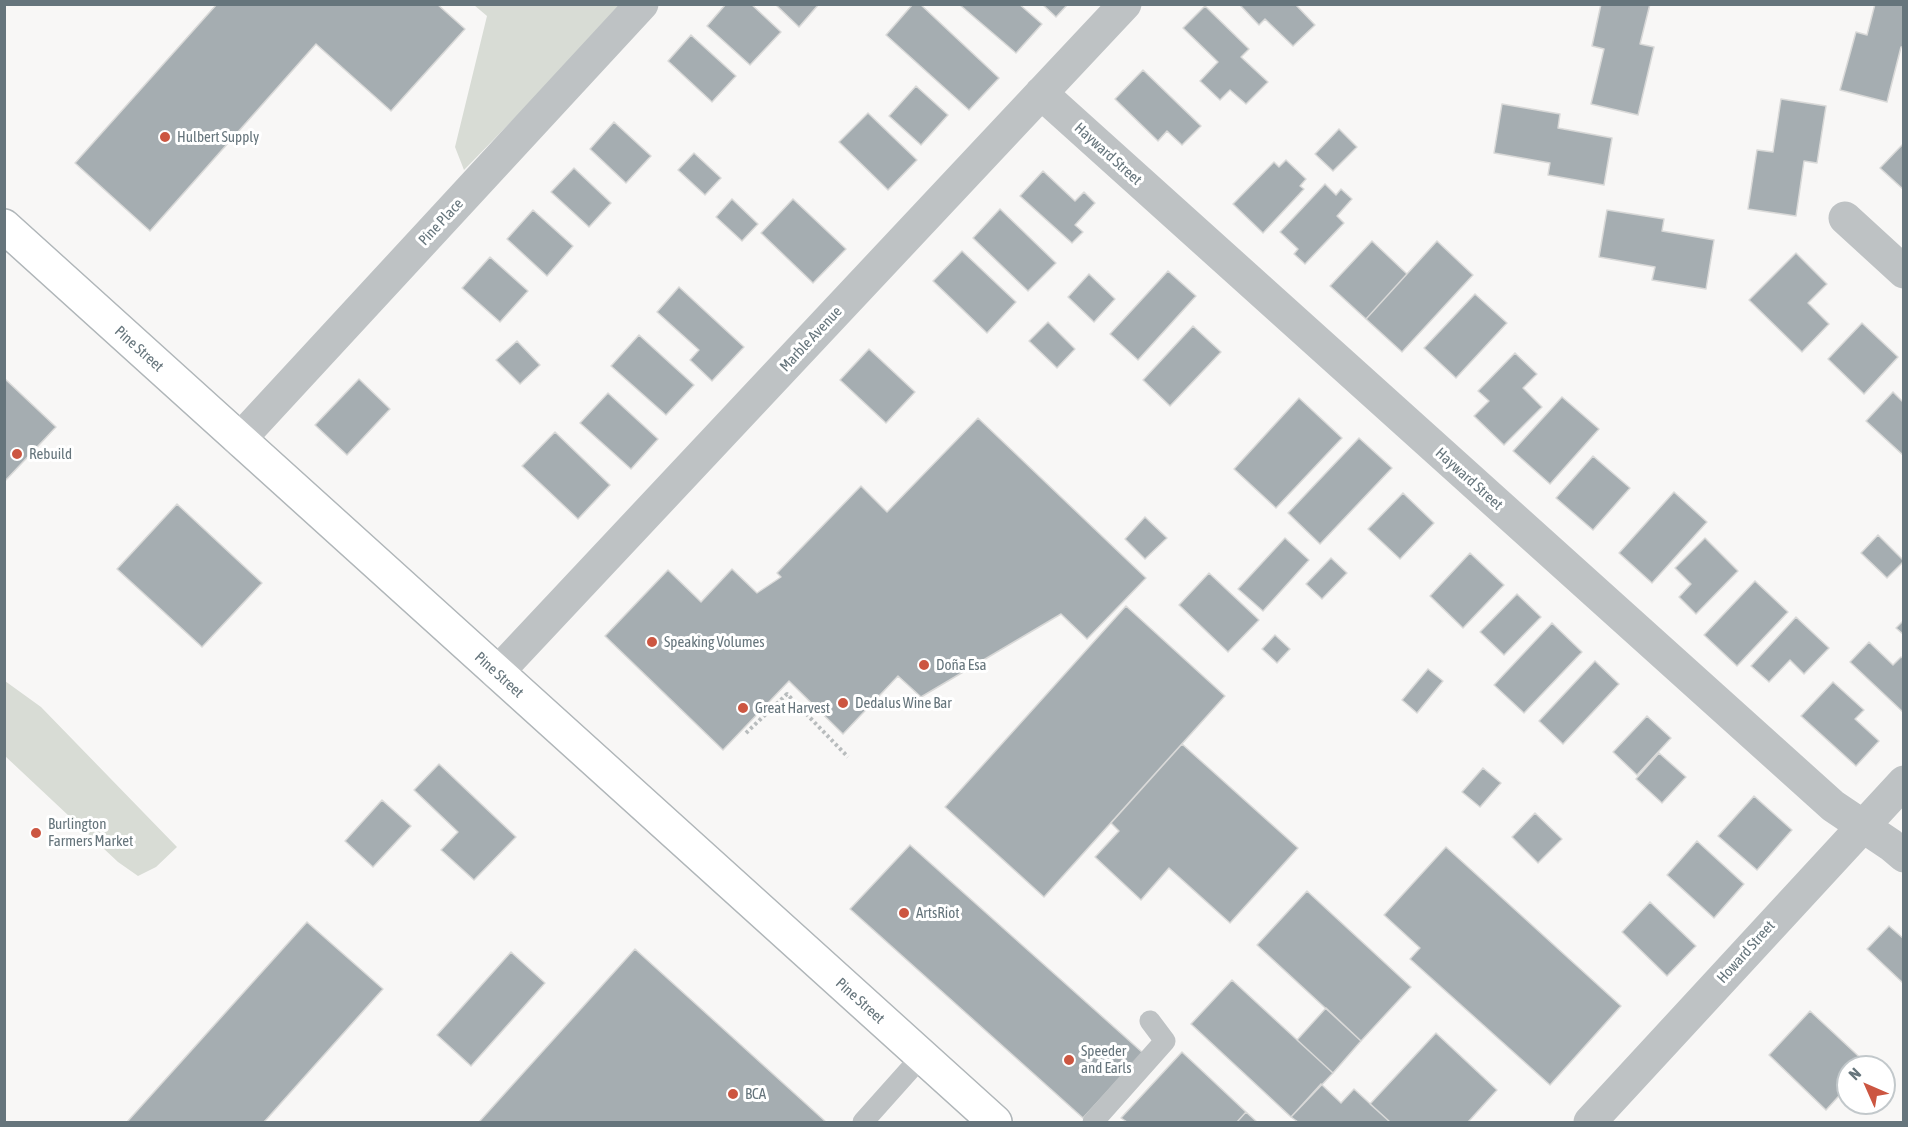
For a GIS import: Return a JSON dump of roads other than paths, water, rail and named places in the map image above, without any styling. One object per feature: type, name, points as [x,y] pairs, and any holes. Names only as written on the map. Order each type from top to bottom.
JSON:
[{"type":"main road","name":"Pine Street","points":[[4,226],[995,1122]]},
{"type":"street","name":"Pine Place","points":[[239,440],[642,4]]},
{"type":"street","name":"Marble Avenue","points":[[497,673],[1125,4]]},
{"type":"street","name":"Hayward Street","points":[[1041,93],[1833,806],[1904,856]]},
{"type":"street","points":[[1845,218],[1904,272]]},
{"type":"street","name":"Howard Street","points":[[1590,1122],[1904,782]]},
{"type":"lane","points":[[1093,1122],[1165,1041],[1150,1021]]},
{"type":"lane","points":[[863,1122],[922,1056]]},
{"type":"place","name":"Hulbert Supply","points":[[165,137]]},
{"type":"place","name":"Rebuild","points":[[17,454]]},
{"type":"place","name":"Speaking Volumes","points":[[652,642]]},
{"type":"place","name":"Doña Esa","points":[[924,665]]},
{"type":"place","name":"Dedalus Wine Bar","points":[[843,703]]},
{"type":"place","name":"Great Harvest","points":[[743,708]]},
{"type":"place","name":"Burlington Farmers Market","points":[[36,833]]},
{"type":"place","name":"ArtsRiot","points":[[904,913]]},
{"type":"place","name":"Speeder and Earls","points":[[1069,1060]]},
{"type":"place","name":"BCA","points":[[733,1094]]}]
